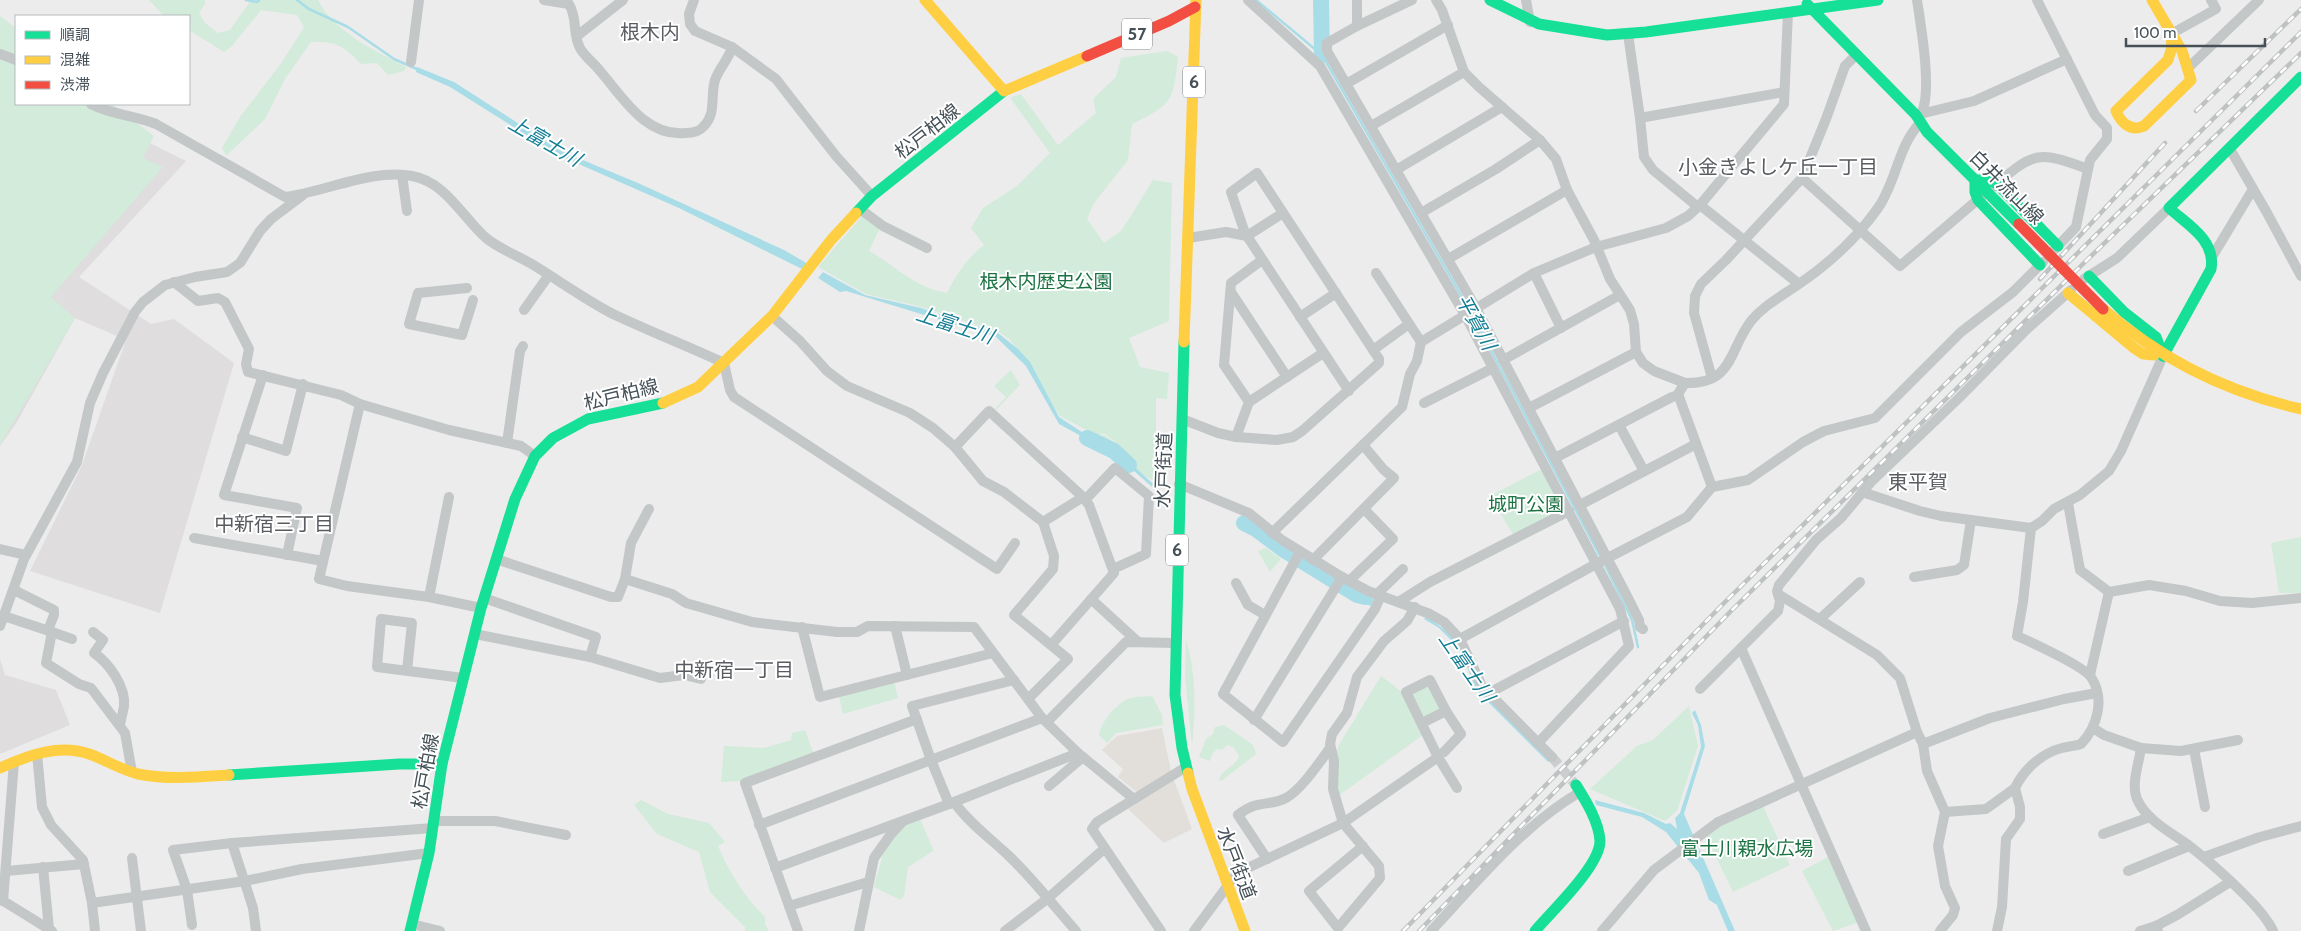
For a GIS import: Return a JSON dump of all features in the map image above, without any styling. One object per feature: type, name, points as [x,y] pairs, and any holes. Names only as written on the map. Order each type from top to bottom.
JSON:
[{"type":"main road","points":[[925,0],[1004,90]]},
{"type":"main road","points":[[1196,3],[1206,0]]},
{"type":"main road","points":[[1490,0],[1530,22],[1589,33],[1628,34],[1872,0]]},
{"type":"main road","name":"白井流山線","points":[[1803,0],[1919,117],[1975,180],[2104,309],[2163,356]]},
{"type":"main road","points":[[2152,0],[2171,34],[2189,67],[2192,74],[2188,86],[2144,126],[2132,130],[2117,114],[2118,108],[2168,60],[2172,47],[2171,34]]},
{"type":"main road","name":"57","points":[[1004,90],[1169,21],[1196,3]]},
{"type":"main road","name":"水戸街道","points":[[1196,3],[1179,484],[1175,695],[1186,767],[1202,818],[1245,931]]},
{"type":"main road","points":[[2163,356],[2211,269],[2212,257],[2207,242],[2169,208],[2301,77]]},
{"type":"main road","name":"松戸柏線","points":[[411,927],[434,824],[442,764],[482,603],[515,499],[535,456],[553,438],[588,419],[654,405],[677,398],[698,387],[772,316],[831,240],[872,196],[1004,90]]},
{"type":"main road","points":[[2040,265],[1978,200],[1975,192],[1975,180],[1987,180],[1997,184],[2058,246]]},
{"type":"main road","points":[[2089,276],[2124,312],[2156,337],[2163,356]]},
{"type":"main road","points":[[2068,293],[2134,348],[2144,354],[2163,356],[2233,389],[2301,409]]},
{"type":"main road","points":[[0,768],[37,754],[56,750],[74,750],[92,755],[132,772],[148,776],[178,778],[399,764],[442,764]]},
{"type":"main road","points":[[1535,931],[1592,864],[1599,849],[1600,839],[1590,810],[1578,788]]},
{"type":"street","points":[[411,62],[419,0]]},
{"type":"street","points":[[544,0],[572,2],[575,13],[576,36],[582,51],[634,112],[659,129],[680,134],[700,130],[710,118],[714,83],[731,54],[732,47]]},
{"type":"street","points":[[576,36],[623,0]]},
{"type":"street","points":[[694,0],[689,14],[690,24],[695,31],[732,47],[776,79],[836,156],[872,196]]},
{"type":"street","points":[[1248,0],[1320,66],[1465,315],[1611,589],[1624,621],[1629,646],[1533,742]]},
{"type":"street","points":[[1357,0],[1358,26]]},
{"type":"street","points":[[1412,0],[1328,43],[1327,51],[1476,308],[1580,505],[1639,620],[1640,627],[1643,629]]},
{"type":"street","points":[[1436,0],[1448,25],[1464,72],[1540,140],[1556,159],[1567,190],[1596,247],[1610,280],[1630,310],[1634,324],[1636,352],[1643,363],[1654,371],[1685,383],[1698,384],[1723,372],[1742,335],[1762,308],[1799,284],[1836,256],[1861,231],[1880,206],[1894,179],[1925,106],[1926,86],[1917,0]]},
{"type":"street","points":[[1526,0],[1530,22]]},
{"type":"street","points":[[1460,639],[1607,558],[1686,518],[1712,487],[1748,480],[1803,442],[1824,431],[1874,418],[1961,332],[2013,292],[2076,227],[2090,160],[2107,139],[2107,128],[2095,115],[2037,0]]},
{"type":"street","points":[[2171,34],[2216,10],[2211,0]]},
{"type":"street","points":[[2189,67],[2259,0]]},
{"type":"street","points":[[1421,342],[1534,273],[1596,247],[1666,228],[1688,216],[1699,206],[1784,104],[1788,12]]},
{"type":"street","points":[[1346,84],[1448,25]]},
{"type":"street","points":[[1628,34],[1644,157],[1648,165],[1799,284]]},
{"type":"street","points":[[0,54],[15,60]]},
{"type":"street","points":[[1712,378],[1694,313],[1695,296],[1701,284],[1726,260],[1802,178],[1845,66],[1856,55]]},
{"type":"street","points":[[1919,117],[1974,101],[2067,59]]},
{"type":"street","points":[[1371,126],[1464,72]]},
{"type":"street","points":[[1640,118],[1784,92]]},
{"type":"street","points":[[93,105],[105,111],[141,118],[156,124],[285,197],[364,179],[402,175],[422,178],[434,185],[456,204],[489,240],[614,314],[724,363],[730,390],[734,397],[997,569],[1015,543]]},
{"type":"street","points":[[1396,170],[1502,107]]},
{"type":"street","points":[[1421,212],[1496,169],[1540,140]]},
{"type":"street","points":[[2230,149],[2301,276]]},
{"type":"street","points":[[1802,178],[1900,266],[2026,160],[2036,157],[2062,159],[2088,169]]},
{"type":"street","points":[[1182,419],[1218,433],[1236,437],[1276,440],[1293,437],[1302,431],[1349,391],[1380,363],[1257,173],[1231,192],[1247,236],[1349,391]]},
{"type":"street","points":[[402,175],[407,212]]},
{"type":"street","points":[[2212,257],[2253,189]]},
{"type":"street","points":[[1448,259],[1567,190]]},
{"type":"street","points":[[0,626],[26,555],[77,462],[90,404],[123,332],[143,302],[156,290],[174,282],[227,272],[240,263],[265,225],[304,194]]},
{"type":"street","points":[[1700,689],[1778,611],[1778,594],[1776,591],[1779,585],[1862,492],[2026,330],[2082,280],[2122,254],[2169,208]]},
{"type":"street","points":[[860,209],[883,226],[927,248]]},
{"type":"street","points":[[1188,238],[1226,232],[1247,236],[1283,213]]},
{"type":"street","points":[[1249,402],[1224,365],[1230,292],[1231,283],[1262,260]]},
{"type":"street","points":[[1272,533],[1402,408],[1410,374],[1417,361],[1421,342],[1376,273]]},
{"type":"street","points":[[1534,273],[1562,328]]},
{"type":"street","points":[[524,310],[549,275]]},
{"type":"street","points":[[174,282],[198,301],[218,298],[225,302],[249,349],[246,364],[248,372],[303,384],[341,395],[360,404],[449,430],[521,446],[535,456]]},
{"type":"street","points":[[467,288],[418,293],[409,324],[462,335],[473,300]]},
{"type":"street","points":[[1230,292],[1287,377]]},
{"type":"street","points":[[1300,317],[1336,293]]},
{"type":"street","points":[[1503,360],[1620,295]]},
{"type":"street","points":[[772,316],[800,341],[827,371],[847,386],[910,413],[933,428],[955,447],[983,482],[1004,492],[1044,522],[1055,564],[1053,569],[1014,615],[1052,644],[1068,659],[1028,699]]},
{"type":"street","points":[[1373,350],[1409,324]]},
{"type":"street","points":[[507,443],[522,346]]},
{"type":"street","points":[[1529,408],[1636,352]]},
{"type":"street","points":[[1236,437],[1249,402],[1323,353]]},
{"type":"street","points":[[1862,492],[1920,511],[2031,528],[2042,521],[2054,508],[2068,503],[2095,484],[2109,471],[2121,451],[2163,356]]},
{"type":"street","points":[[1424,403],[1493,368]]},
{"type":"street","points":[[262,375],[224,495],[297,508],[287,555]]},
{"type":"street","points":[[1685,383],[1679,395],[1712,487]]},
{"type":"street","points":[[242,437],[286,451],[303,384]]},
{"type":"street","points":[[1555,458],[1672,396],[1679,395]]},
{"type":"street","points":[[360,404],[319,580],[347,586],[482,603],[596,637],[590,657]]},
{"type":"street","points":[[955,447],[989,411],[1084,498],[1114,573],[1052,644]]},
{"type":"street","points":[[1619,425],[1644,472]]},
{"type":"street","points":[[1580,505],[1696,444]]},
{"type":"street","points":[[1314,560],[1394,478],[1384,470],[1363,445]]},
{"type":"street","points":[[1044,522],[1084,498],[1115,468],[1149,496],[1146,554],[1113,569]]},
{"type":"street","points":[[1179,484],[1249,513],[1272,533],[1345,579],[1379,595],[1400,601],[1413,612],[1444,622],[1460,639],[1482,686],[1517,728],[1552,757]]},
{"type":"street","points":[[429,597],[449,497]]},
{"type":"street","points":[[2068,503],[2080,570],[2109,592],[2149,585],[2186,591],[2220,601],[2252,603],[2301,598]]},
{"type":"street","points":[[496,559],[611,597],[618,597],[625,579],[631,544],[649,509]]},
{"type":"street","points":[[1254,720],[1334,589],[1393,539],[1364,509]]},
{"type":"street","points":[[1400,601],[1430,582],[1569,511]]},
{"type":"street","points":[[1914,577],[1956,570],[1964,565],[1972,520]]},
{"type":"street","points":[[2031,528],[2024,602],[2017,636],[2090,675]]},
{"type":"street","points":[[194,538],[323,561]]},
{"type":"street","points":[[0,549],[26,555]]},
{"type":"street","points":[[1300,552],[1223,694],[1283,742],[1374,609],[1379,595],[1403,569]]},
{"type":"street","points":[[625,579],[672,594],[686,603],[752,622],[837,632],[857,632],[868,626],[974,627],[1044,720],[1081,755],[1134,799]]},
{"type":"street","points":[[1820,619],[1860,582]]},
{"type":"street","points":[[1236,584],[1248,606],[1265,615]]},
{"type":"street","points":[[14,590],[54,610],[46,663],[79,684],[91,688],[125,733],[132,772]]},
{"type":"street","points":[[1945,812],[1986,809],[2015,788],[2024,771],[2060,748],[2081,744],[2093,728],[2100,702],[2090,675],[2109,592]]},
{"type":"street","points":[[1778,594],[1877,656],[1895,671],[1904,687],[1917,732],[1923,744],[1927,771],[1945,812],[1938,846],[1945,886],[1955,908],[1953,915],[1940,931]]},
{"type":"street","points":[[1091,599],[1137,641]]},
{"type":"street","points":[[1363,846],[1309,891],[1337,929],[1380,878],[1379,866],[1363,846],[1343,823],[1333,789],[1334,761],[1330,748],[1332,734],[1348,713],[1358,677],[1384,641],[1413,612]]},
{"type":"street","points":[[4,616],[72,639]]},
{"type":"street","points":[[407,671],[412,623],[381,619],[377,667],[407,671],[463,678]]},
{"type":"street","points":[[1489,693],[1624,621]]},
{"type":"street","points":[[895,626],[907,675]]},
{"type":"street","points":[[802,627],[820,697],[993,653]]},
{"type":"street","points":[[93,632],[103,640],[94,653],[108,664],[114,673],[124,699],[120,725]]},
{"type":"street","points":[[475,634],[590,657],[660,678],[684,675],[701,679]]},
{"type":"street","points":[[759,825],[930,760],[1044,720],[1126,642],[1175,643]]},
{"type":"street","points":[[1741,648],[1866,931]]},
{"type":"street","points":[[1014,680],[912,706],[930,760],[951,803],[967,819],[980,827],[1009,856],[1076,931]]},
{"type":"street","points":[[1194,931],[1237,873],[1343,823],[1441,755],[1461,734],[1446,711],[1430,680],[1406,692],[1441,755],[1456,788]]},
{"type":"street","points":[[1923,744],[1990,718],[2064,699],[2097,693]]},
{"type":"street","points":[[1422,723],[1446,711]]},
{"type":"street","points":[[798,931],[745,783],[917,719]]},
{"type":"street","points":[[2093,728],[2104,736],[2141,748],[2181,751],[2238,740]]},
{"type":"street","points":[[1602,931],[1654,870],[1718,822],[1917,732]]},
{"type":"street","points":[[1267,858],[1238,815],[1253,805],[1285,798],[1297,788],[1330,748]]},
{"type":"street","points":[[2141,748],[2135,785],[2137,800],[2150,817],[2204,856],[2265,917],[2274,931]]},
{"type":"street","points":[[2194,749],[2205,807]]},
{"type":"street","points":[[37,754],[42,806],[46,816],[84,860],[95,931]]},
{"type":"street","points":[[1049,786],[1081,755]]},
{"type":"street","points":[[775,868],[1081,755]]},
{"type":"street","points":[[14,762],[2,900],[51,930]]},
{"type":"street","points":[[1161,931],[1092,829],[1097,822],[1186,767]]},
{"type":"street","points":[[1431,931],[1540,820],[1578,788]]},
{"type":"street","points":[[1997,931],[2002,907],[2006,839],[2020,819],[2020,807],[2015,788]]},
{"type":"street","points":[[2103,834],[2150,817]]},
{"type":"street","points":[[858,931],[874,858],[904,819]]},
{"type":"street","points":[[192,924],[187,890],[173,850],[434,824],[495,820],[566,835]]},
{"type":"street","points":[[2204,856],[2260,837],[2301,826]]},
{"type":"street","points":[[232,843],[245,881],[256,931]]},
{"type":"street","points":[[2128,871],[2189,846]]},
{"type":"street","points":[[1005,931],[1047,899],[1104,849]]},
{"type":"street","points":[[92,903],[245,881],[302,869],[428,853]]},
{"type":"street","points":[[132,858],[141,931]]},
{"type":"street","points":[[6,871],[84,864]]},
{"type":"street","points":[[43,867],[51,930]]},
{"type":"street","points":[[789,906],[868,882]]},
{"type":"street","points":[[2140,931],[2157,928],[2230,882]]},
{"type":"street","points":[[32,931],[34,920]]},
{"type":"street","points":[[411,927],[440,931]]},
{"type":"shaded area","points":[[0,69],[15,105],[73,105],[186,161],[79,277],[151,324],[174,319],[234,363],[160,613],[30,571],[82,465],[126,340],[75,318],[17,422],[0,446]]},
{"type":"shaded area","points":[[0,659],[5,675],[56,690],[70,725],[0,754]]},
{"type":"shaded area","points":[[1162,728],[1171,771],[1137,792],[1118,777],[1123,769],[1102,750],[1117,736]]},
{"type":"shaded area","points":[[1174,780],[1192,829],[1164,843],[1128,809]]},
{"type":"green space","points":[[149,0],[205,0],[205,4],[199,13],[205,23],[218,33],[230,30],[251,0],[318,0],[334,22],[345,31],[357,40],[406,67],[404,71],[388,75],[377,63],[361,64],[350,53],[339,46],[327,42],[311,42],[285,79],[265,119],[226,156],[222,148],[240,117],[282,62],[304,27],[297,15],[261,10],[231,47],[224,52],[190,31],[190,15],[163,15]]},
{"type":"green space","points":[[0,16],[15,27],[15,105],[113,105],[154,136],[143,158],[163,167],[51,297],[75,318],[0,445]]},
{"type":"green space","name":"根木内歴史公園","points":[[1167,51],[1178,57],[1172,93],[1163,106],[1132,124],[1128,160],[1094,203],[1087,219],[1104,243],[1122,230],[1153,180],[1172,183],[1169,321],[1129,338],[1140,367],[1169,373],[1167,399],[1156,398],[1156,481],[1138,470],[1122,455],[1122,448],[1104,433],[1098,436],[1060,416],[1042,390],[1025,357],[1009,339],[999,332],[922,307],[866,294],[818,267],[863,215],[880,228],[869,251],[915,281],[947,293],[962,267],[984,245],[971,228],[983,208],[1017,186],[1050,153],[1011,97],[1021,94],[1058,145],[1096,113],[1093,99],[1116,77],[1121,58]]},
{"type":"green space","points":[[1011,370],[1020,385],[996,410],[1006,397],[994,386]]},
{"type":"green space","points":[[1088,432],[1097,437],[1104,435],[1121,448],[1110,458],[1078,440]]},
{"type":"green space","name":"城町公園","points":[[1540,470],[1545,472],[1564,507],[1562,511],[1514,536],[1490,496]]},
{"type":"green space","points":[[2301,537],[2301,593],[2279,593],[2271,543]]},
{"type":"green space","points":[[1266,548],[1281,559],[1270,572],[1258,551]]},
{"type":"green space","points":[[1186,639],[1192,665],[1194,692],[1192,745],[1185,677]]},
{"type":"green space","points":[[1381,676],[1402,692],[1423,735],[1338,796],[1336,754],[1339,745]]},
{"type":"green space","points":[[894,681],[898,698],[843,714],[839,696]]},
{"type":"green space","points":[[1428,684],[1440,710],[1425,718],[1411,695]]},
{"type":"green space","points":[[1152,696],[1162,715],[1163,725],[1116,733],[1107,743],[1099,735],[1106,719],[1123,701],[1130,698]]},
{"type":"green space","points":[[1689,706],[1698,746],[1677,811],[1665,821],[1590,789],[1637,746],[1653,740]]},
{"type":"green space","points":[[1224,725],[1253,745],[1256,754],[1221,781],[1219,780],[1221,776],[1235,763],[1239,756],[1234,748],[1228,745],[1221,750],[1217,749],[1212,754],[1210,761],[1199,757],[1206,739],[1213,734],[1215,727]]},
{"type":"green space","points":[[805,730],[814,755],[745,781],[721,782],[724,746],[764,748],[791,740],[792,733]]},
{"type":"green space","points":[[641,800],[668,814],[709,823],[725,842],[718,846],[732,875],[744,893],[765,917],[765,924],[769,931],[745,931],[745,927],[710,892],[699,852],[657,834],[634,805]]},
{"type":"green space","name":"富士川親水広場","points":[[1763,806],[1790,865],[1733,892],[1706,836],[1719,826]]},
{"type":"green space","points":[[920,819],[933,851],[908,867],[904,896],[900,900],[874,887],[883,854],[900,830],[910,821]]},
{"type":"green space","points":[[1828,857],[1859,922],[1833,931],[1802,871]]},
{"type":"water","points":[[417,67],[454,82],[561,151],[638,183],[784,250],[808,264],[804,270],[679,208],[558,155],[450,87],[416,72]]},
{"type":"water","points":[[823,272],[865,295],[921,308],[998,333],[1018,349],[1030,362],[1059,417],[1094,440],[1107,446],[1105,449],[1059,424],[1026,366],[996,337],[846,291],[840,292],[818,278]]},
{"type":"water","points":[[1115,449],[1151,482],[1159,484],[1159,493],[1116,455],[1110,454]]},
{"type":"water","points":[[1249,521],[1295,554],[1291,559],[1244,527]]},
{"type":"water","points":[[1305,560],[1337,580],[1333,586],[1301,566]]},
{"type":"water","points":[[1347,585],[1374,598],[1371,606],[1355,600],[1343,592]]},
{"type":"water","points":[[1427,616],[1455,638],[1473,674],[1550,760],[1548,762],[1476,690],[1462,654],[1439,628],[1424,619]]},
{"type":"water","points":[[1695,710],[1701,725],[1705,746],[1684,814],[1735,931],[1728,931],[1717,905],[1709,900],[1699,873],[1666,832],[1642,817],[1596,805],[1595,800],[1644,813],[1666,824],[1670,823],[1677,829],[1675,818],[1680,813],[1701,747],[1698,725],[1692,713]]},
{"type":"waterway","name":"上富士川","points":[[246,0],[257,2],[259,0]]},
{"type":"waterway","name":"上富士川","points":[[297,0],[309,9],[348,27],[394,59],[419,70]]},
{"type":"waterway","name":"平賀川","points":[[1256,0],[1322,55],[1469,309]]},
{"type":"waterway","name":"平賀川","points":[[1321,0],[1322,55]]},
{"type":"waterway","name":"平賀川","points":[[1471,313],[1601,558]]},
{"type":"waterway","name":"上富士川","points":[[1087,438],[1114,451],[1129,465]]},
{"type":"waterway","name":"上富士川","points":[[1244,523],[1357,595],[1365,597]]},
{"type":"waterway","name":"平賀川","points":[[1604,563],[1632,620],[1638,647]]},
{"type":"tunnel","points":[[1552,757],[1576,785]]},
{"type":"railway","points":[[2196,111],[2301,9]]},
{"type":"railway","points":[[1403,931],[1724,603],[2301,32]]},
{"type":"railway","points":[[1419,931],[1731,611],[2087,260],[2301,53]]},
{"type":"railway","points":[[2040,279],[2165,143]]},
{"type":"traffic: fast","points":[[1490,0],[1539,24],[1607,35],[1646,32],[1878,0]]},
{"type":"traffic: fast","points":[[1807,4],[1916,115],[1927,132],[2019,224]]},
{"type":"traffic: fast","points":[[2163,356],[2211,269],[2211,259],[2205,241],[2192,227],[2169,208],[2301,77]]},
{"type":"traffic: fast","points":[[856,213],[872,196],[1004,91]]},
{"type":"traffic: fast","points":[[2040,265],[1978,200],[1975,192],[1975,180],[1987,180],[1997,184],[2058,246]]},
{"type":"traffic: fast","points":[[2089,276],[2124,312],[2156,337],[2163,356]]},
{"type":"traffic: fast","points":[[1184,342],[1175,695],[1182,748],[1188,773]]},
{"type":"traffic: fast","points":[[410,931],[429,853],[442,764],[481,608],[515,499],[535,456],[553,438],[588,419],[663,403]]},
{"type":"traffic: fast","points":[[229,775],[399,764],[442,764]]},
{"type":"traffic: fast","points":[[1535,931],[1574,888],[1598,851],[1600,841],[1595,819],[1576,785]]},
{"type":"traffic: slow","points":[[925,0],[1004,91],[1087,56]]},
{"type":"traffic: slow","points":[[1184,342],[1196,0]]},
{"type":"traffic: slow","points":[[2152,0],[2182,51],[2191,80],[2144,126],[2139,128],[2131,127],[2124,123],[2116,111],[2168,60],[2172,47],[2171,34]]},
{"type":"traffic: slow","points":[[663,403],[698,387],[772,316],[831,240],[856,213]]},
{"type":"traffic: slow","points":[[2068,293],[2134,348],[2143,354],[2154,355]]},
{"type":"traffic: slow","points":[[2103,309],[2148,344],[2196,372],[2247,393],[2301,409]]},
{"type":"traffic: slow","points":[[0,768],[33,755],[56,750],[68,750],[92,755],[126,770],[149,776],[184,778],[229,775]]},
{"type":"traffic: slow","points":[[1188,773],[1192,789],[1245,931]]},
{"type":"traffic: jam","points":[[1087,56],[1169,21],[1195,7]]},
{"type":"traffic: jam","points":[[2019,224],[2103,309]]},
{"type":"district","name":"根木内","points":[[650,32]]},
{"type":"district","name":"小金きよしケ丘一丁目","points":[[1778,167]]},
{"type":"district","name":"東平賀","points":[[1918,482]]},
{"type":"district","name":"中新宿三丁目","points":[[274,524]]},
{"type":"district","name":"中新宿一丁目","points":[[734,670]]}]
